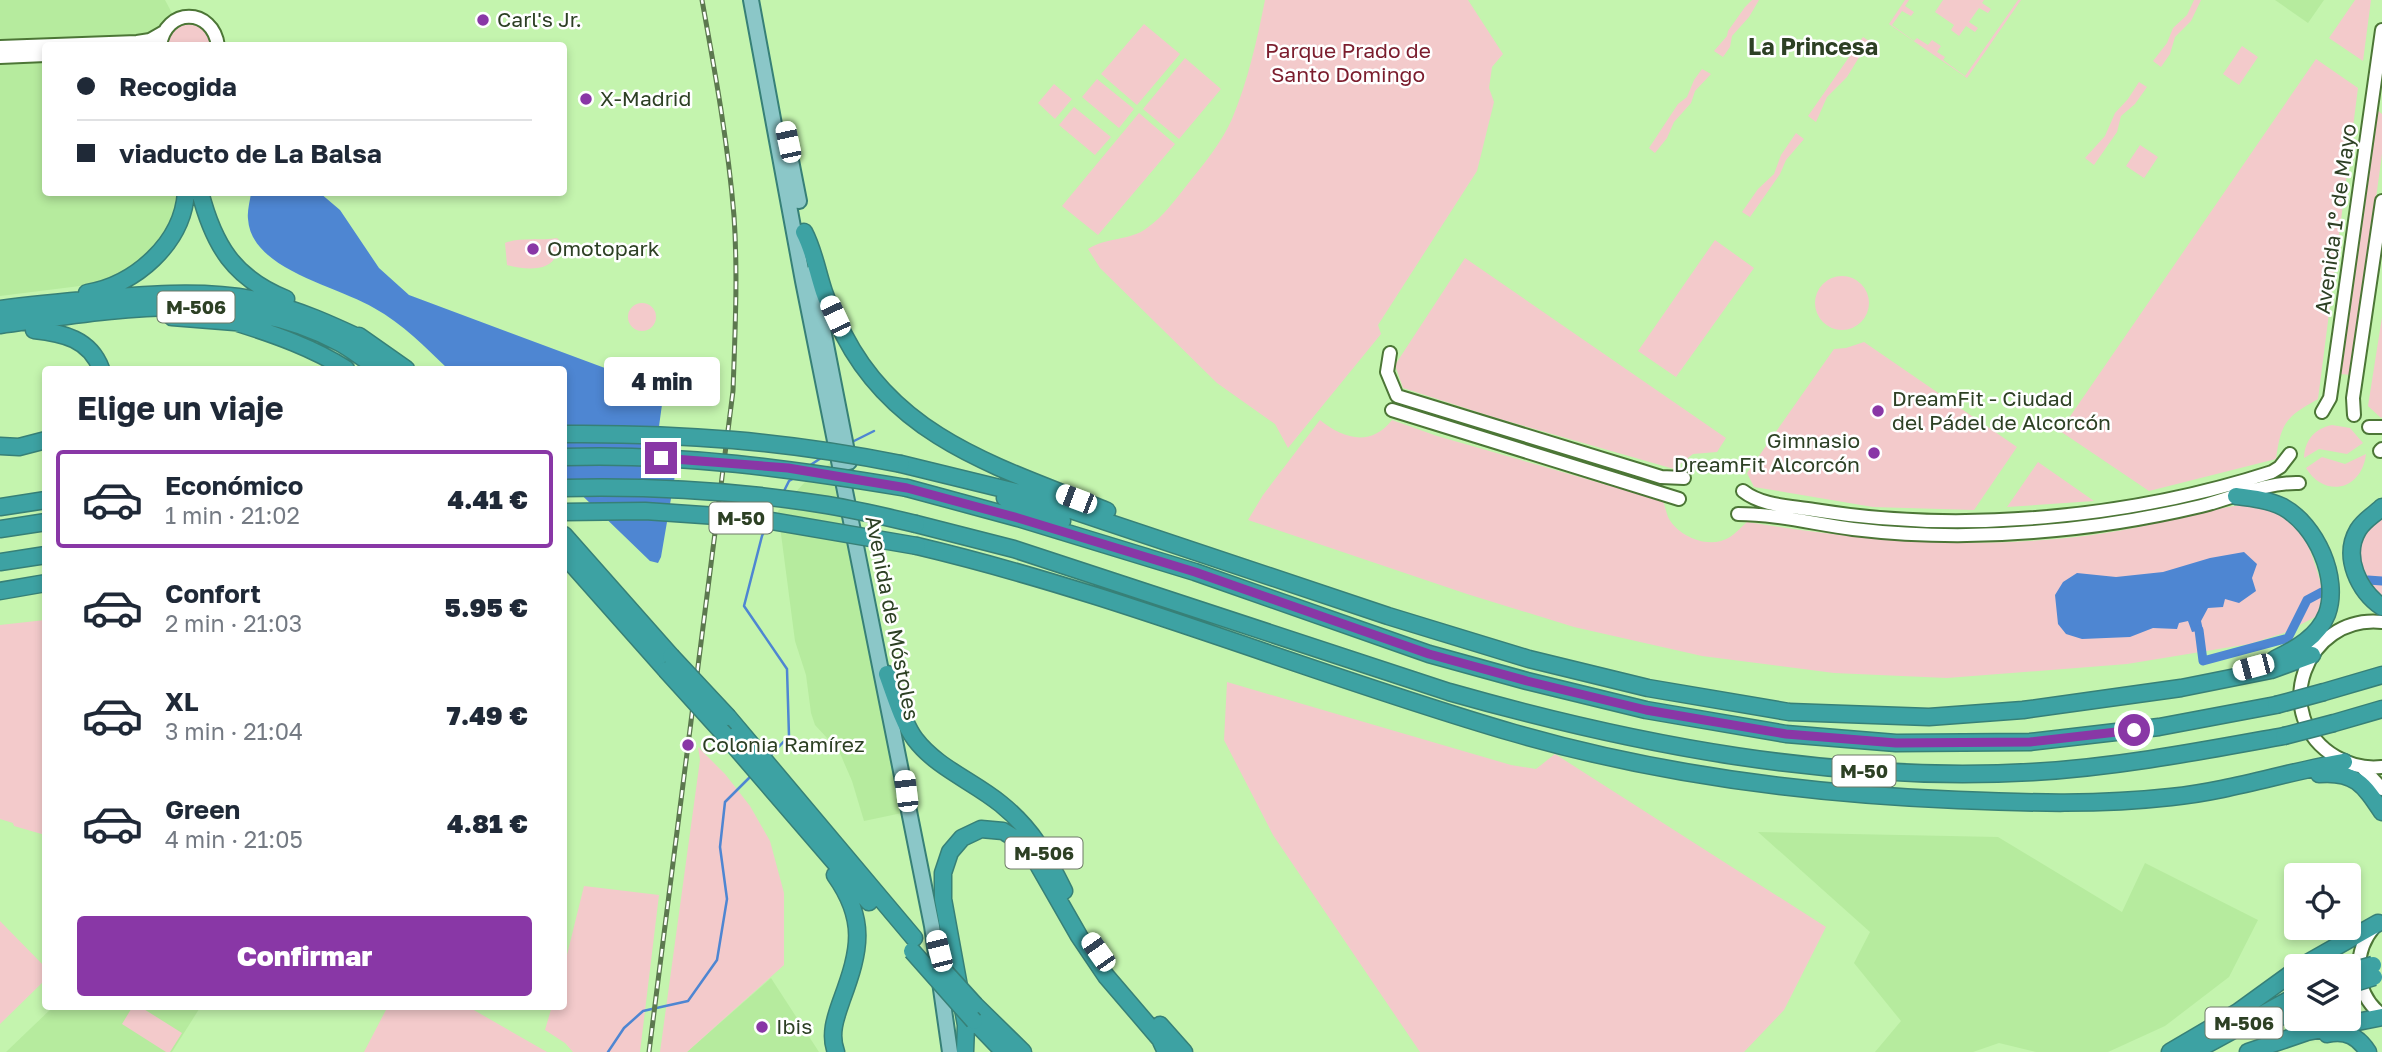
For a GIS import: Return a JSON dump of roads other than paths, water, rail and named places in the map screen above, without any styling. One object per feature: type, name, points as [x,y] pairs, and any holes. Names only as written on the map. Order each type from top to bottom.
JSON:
[{"type":"highway","points":[[33,304],[95,291],[117,284],[140,271],[160,252],[176,228],[183,213],[185,196]]},
{"type":"highway","points":[[201,196],[208,223],[220,249],[241,273],[267,291],[341,322],[366,341]]},
{"type":"highway","points":[[804,232],[812,249],[824,293],[845,338],[886,393],[924,427],[966,453],[1008,473],[1143,526],[1235,558],[1265,574]]},
{"type":"highway","name":"M-506","points":[[0,309],[161,294],[208,293],[262,302],[302,314],[366,341],[402,366]]},
{"type":"highway","name":"M-506","points":[[0,325],[139,309],[218,308],[258,314],[300,327],[339,342],[375,366]]},
{"type":"highway","points":[[0,335],[169,317],[229,321],[268,326],[333,348],[372,366]]},
{"type":"highway","points":[[229,321],[266,332],[327,357],[341,366]]},
{"type":"highway","points":[[34,330],[58,332],[77,339],[93,353],[100,366]]},
{"type":"highway","points":[[567,434],[704,436],[790,445],[901,464],[1020,493],[1388,616],[1529,659],[1648,688],[1789,712],[1929,717],[2023,710],[2181,688],[2271,670],[2312,655]]},
{"type":"highway","points":[[0,446],[19,447],[42,441]]},
{"type":"highway","name":"M-50","points":[[567,457],[699,459],[788,468],[907,488],[1018,518],[1195,572],[1429,654],[1646,710],[1786,734],[1896,743],[2030,742],[2160,727],[2276,705],[2382,675]]},
{"type":"highway","points":[[922,469],[976,486],[1050,517],[1156,554],[1195,572]]},
{"type":"highway","name":"M-50","points":[[567,488],[644,488],[785,499],[830,505],[916,524],[1014,548],[1449,692],[1520,712],[1640,740],[1782,764],[1891,774],[2033,772],[2160,759],[2284,736],[2382,709]]},
{"type":"highway","points":[[2236,496],[2273,503],[2303,522],[2321,549],[2329,583]]},
{"type":"highway","points":[[0,507],[42,501]]},
{"type":"highway","points":[[2382,507],[2358,530],[2353,551],[2357,578],[2362,589],[2382,607]]},
{"type":"highway","name":"M-50","points":[[567,512],[645,511],[760,519],[942,552]]},
{"type":"highway","points":[[0,529],[42,523]]},
{"type":"highway","points":[[567,539],[726,735],[760,766],[913,944]]},
{"type":"highway","points":[[2181,688],[2253,667],[2294,649],[2309,639],[2327,615],[2330,599],[2327,546]]},
{"type":"highway","points":[[942,552],[1166,600]]},
{"type":"highway","points":[[942,552],[1122,606],[1515,733],[1634,763],[1779,787],[1890,797],[2137,806],[2207,799],[2333,773],[2358,781],[2382,812]]},
{"type":"highway","points":[[0,562],[42,556]]},
{"type":"highway","points":[[567,558],[668,663],[728,717],[760,766],[820,844],[975,1013],[1004,1052]]},
{"type":"highway","points":[[0,582],[42,576]]},
{"type":"highway","points":[[0,591],[42,584]]},
{"type":"highway","name":"M-506","points":[[887,674],[912,736],[940,764],[1000,804],[1032,834],[1049,859],[1084,933],[1112,972],[1184,1052]]},
{"type":"highway","points":[[2110,803],[2211,791],[2344,762]]},
{"type":"highway","points":[[965,1052],[967,1025],[943,899],[943,873],[950,852],[962,838],[981,829],[1003,831],[1032,853],[1079,936],[1106,976],[1160,1039],[1166,1052]]},
{"type":"highway","points":[[820,844],[829,867],[847,892],[856,912],[859,936],[855,959],[836,1016],[833,1036],[836,1052]]},
{"type":"highway","points":[[2323,954],[2380,921]]},
{"type":"highway","points":[[2361,978],[2378,970]]},
{"type":"highway","points":[[2170,1052],[2238,1012],[2284,979]]},
{"type":"highway","name":"M-506","points":[[2193,1052],[2284,1003]]},
{"type":"highway","points":[[975,1013],[1023,1052]]},
{"type":"highway","name":"M-506","points":[[2214,1052],[2284,1015]]},
{"type":"highway","points":[[2254,1050],[2307,1031],[2382,1016]]},
{"type":"highway","points":[[2254,1050],[2333,1033],[2350,1034],[2358,1038],[2368,1052]]},
{"type":"main road","name":"Avenida de Móstoles","points":[[751,0],[887,674],[906,791]]},
{"type":"main road","name":"Avenida de Móstoles","points":[[759,0],[932,926],[950,1052]]},
{"type":"main road","name":"Avenida de Móstoles","points":[[932,926],[965,1052]]},
{"type":"street","points":[[137,42],[149,40],[164,32],[175,20],[182,17],[196,17],[213,29],[217,42]]},
{"type":"street","name":"Avenida 1º de Mayo","points":[[2322,412],[2330,398],[2382,30]]},
{"type":"street","points":[[161,42],[164,32]]},
{"type":"street","points":[[0,47],[42,45]]},
{"type":"street","points":[[0,57],[42,55]]},
{"type":"street","name":"Avenida 1º de Mayo","points":[[2354,415],[2353,398],[2382,201]]},
{"type":"street","points":[[1390,353],[1387,372],[1398,396],[1661,477],[1684,478]]},
{"type":"street","points":[[1392,410],[1679,499]]},
{"type":"street","points":[[1743,491],[1761,502],[1825,512],[2004,521],[2127,507],[2212,489],[2272,472],[2280,467],[2290,454]]},
{"type":"street","points":[[1738,514],[1758,514],[1870,531],[1980,535],[2088,527],[2132,520],[2280,484],[2299,484]]},
{"type":"street","points":[[2382,622],[2355,623],[2338,630],[2312,655],[2304,671],[2300,689],[2303,716],[2314,739],[2321,746],[2344,762],[2362,767],[2382,767]]},
{"type":"street","points":[[2362,767],[2382,789]]},
{"type":"street","points":[[2380,921],[2366,937],[2361,949],[2359,976],[2369,1003],[2382,1016]]},
{"type":"water","points":[[250,196],[324,196],[340,210],[379,268],[409,295],[664,390],[657,441],[680,446],[658,563],[650,561],[567,481],[567,366],[445,366],[385,314],[280,264],[264,251],[253,237],[248,209]]},
{"type":"water","points":[[2244,552],[2257,564],[2252,578],[2256,591],[2239,603],[2225,599],[2223,607],[2208,608],[2201,621],[2203,630],[2192,632],[2188,621],[2179,623],[2177,629],[2153,628],[2130,637],[2082,639],[2066,634],[2058,624],[2055,595],[2063,582],[2077,573],[2116,577],[2163,572],[2210,558]]},
{"type":"waterway","points":[[852,442],[874,431]]},
{"type":"waterway","points":[[809,466],[821,458]]},
{"type":"waterway","points":[[783,493],[789,481],[796,477]]},
{"type":"waterway","points":[[766,527],[744,606],[787,669],[789,736],[770,756]]},
{"type":"waterway","points":[[2368,580],[2382,581]]},
{"type":"waterway","points":[[2199,630],[2203,661],[2288,638],[2307,600],[2322,592]]},
{"type":"waterway","points":[[608,1052],[624,1028],[643,1011],[688,1001],[717,960],[727,899],[720,847],[725,802],[751,776]]},
{"type":"railway","points":[[649,1052],[733,391],[736,282],[734,216],[725,135],[702,0]]},
{"type":"place","name":"Carl's Jr.","points":[[483,20]]},
{"type":"place","name":"X-Madrid","points":[[586,99]]},
{"type":"place","name":"Omotopark","points":[[533,249]]},
{"type":"place","name":"DreamFit - Ciudad del Pádel de Alcorcón","points":[[1878,411]]},
{"type":"place","name":"Gimnasio DreamFit Alcorcón","points":[[1874,453]]},
{"type":"place","name":"Colonia Ramírez","points":[[688,745]]},
{"type":"place","name":"Ibis","points":[[762,1027]]},
{"type":"district","name":"La Princesa","points":[[1813,47]]},
{"type":"park label","name":"Parque Prado de Santo Domingo","points":[[1348,63]]}]
